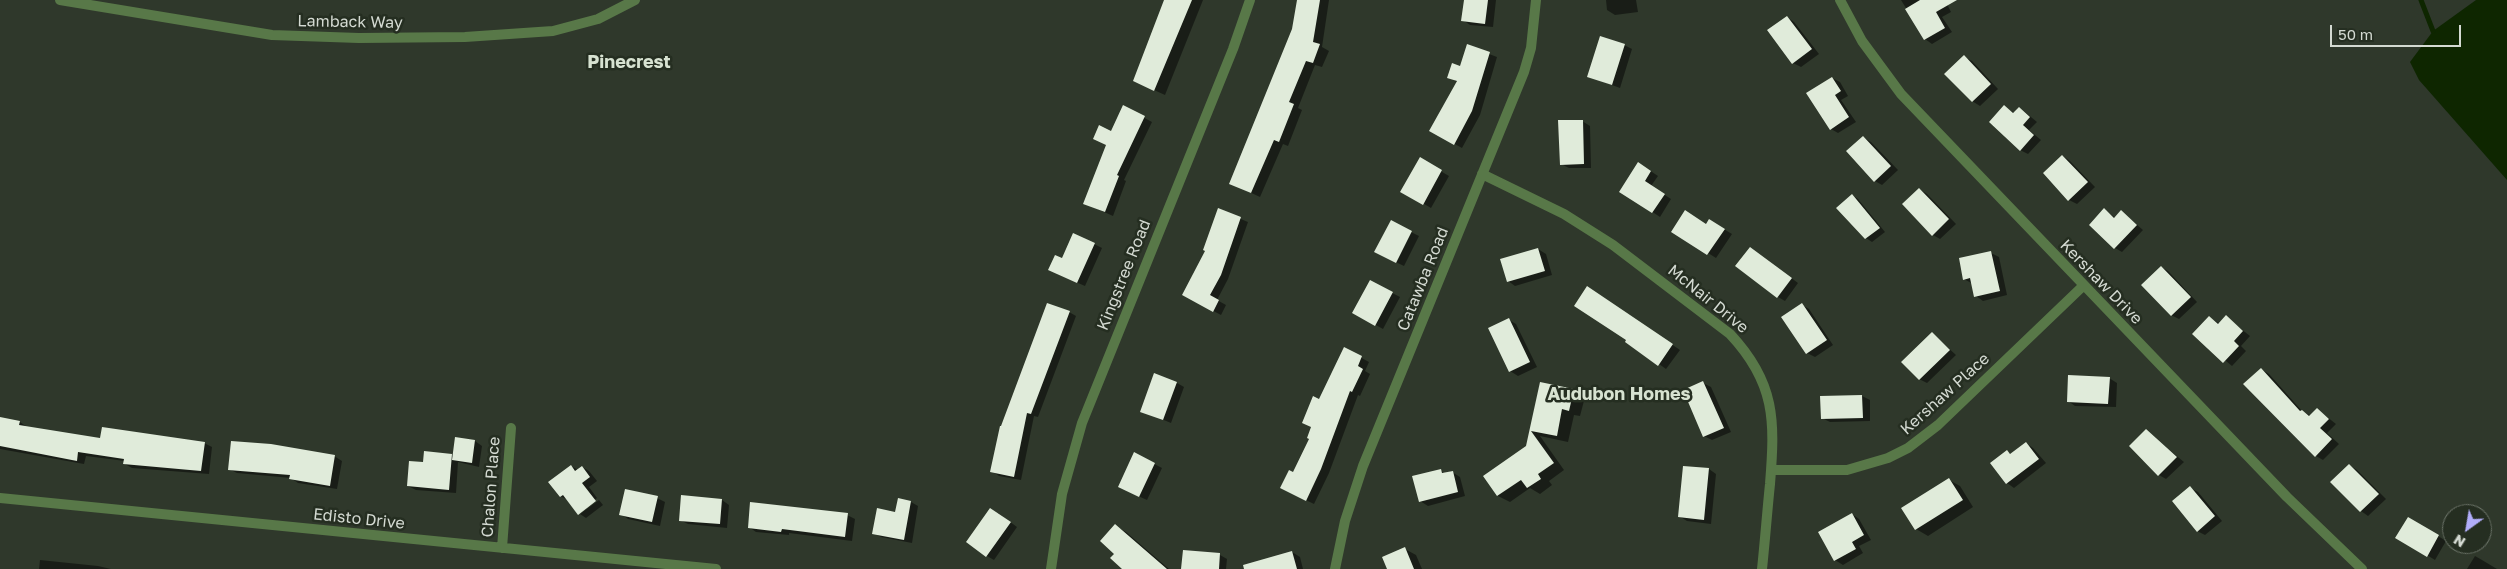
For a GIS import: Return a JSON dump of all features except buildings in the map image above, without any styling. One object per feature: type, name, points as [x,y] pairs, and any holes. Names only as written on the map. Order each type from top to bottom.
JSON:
[{"type":"street","name":"Lamback Way","points":[[60,0],[272,35],[369,38],[464,37],[553,31],[598,19],[635,0]]},
{"type":"street","name":"Kingstree Road","points":[[1051,569],[1062,494],[1082,423],[1233,49],[1250,0]]},
{"type":"street","name":"Catawba Road","points":[[1335,569],[1345,521],[1363,466],[1524,72],[1532,40],[1536,0]]},
{"type":"street","name":"Kershaw Drive","points":[[1840,0],[1862,42],[1901,94],[2350,565],[2362,569]]},
{"type":"street","name":"McNair Drive","points":[[1482,174],[1564,214],[1613,245],[1730,334],[1755,364],[1769,400],[1773,419],[1771,470],[1762,569]]},
{"type":"street","name":"Kershaw Place","points":[[1771,470],[1847,470],[1888,458],[1908,448],[1938,425],[2083,286]]},
{"type":"street","name":"Chalon Place","points":[[502,548],[510,428]]},
{"type":"street","name":"Edisto Drive","points":[[0,498],[716,569]]},
{"type":"shaded area","points":[[2476,0],[2507,0],[2507,180],[2419,80],[2410,62],[2433,31]]},
{"type":"waterway","points":[[2421,0],[2433,31]]},
{"type":"district","name":"Pinecrest","points":[[629,62]]},
{"type":"district","name":"Audubon Homes","points":[[1619,394]]}]
